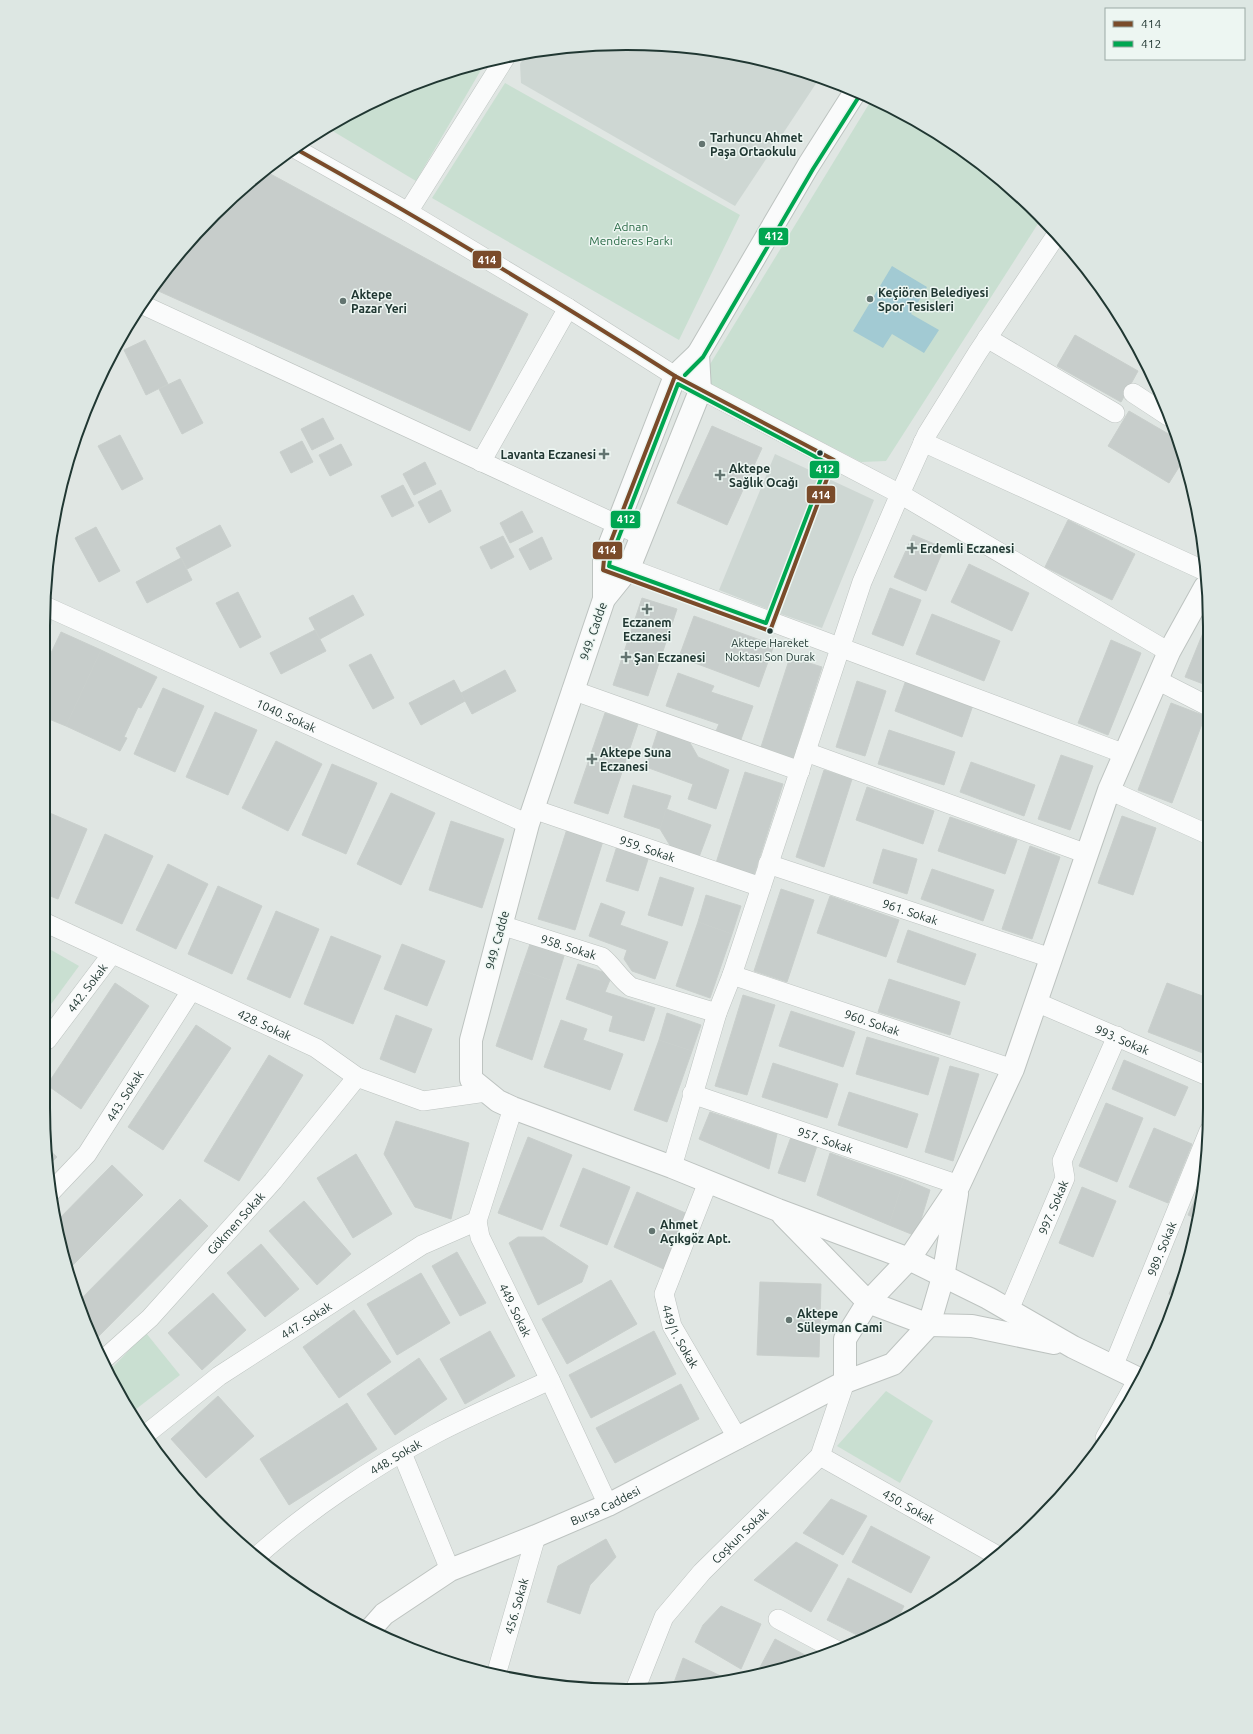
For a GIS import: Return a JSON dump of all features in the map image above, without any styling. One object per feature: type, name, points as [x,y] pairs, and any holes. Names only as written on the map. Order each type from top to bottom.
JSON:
[{"type":"street","points":[[408,212],[501,64]]},
{"type":"street","points":[[852,96],[808,166],[698,354],[672,382],[617,525],[614,568],[1125,754]]},
{"type":"street","points":[[300,151],[408,212],[568,308],[672,382],[898,498],[1169,652]]},
{"type":"street","points":[[672,1167],[692,1094],[717,1013],[732,975],[862,582],[924,442],[987,338],[1053,239]]},
{"type":"street","points":[[147,306],[642,536]]},
{"type":"street","points":[[481,462],[568,308]]},
{"type":"street","points":[[987,338],[1115,413]]},
{"type":"street","name":"949. Cadde","points":[[486,1092],[470,1079],[471,1040],[530,817],[614,568],[642,536],[698,396],[698,354]]},
{"type":"street","points":[[1133,393],[1161,411]]},
{"type":"street","points":[[924,442],[1200,569]]},
{"type":"street","points":[[845,1382],[845,1339],[868,1302],[909,1259],[959,1185],[1013,1069],[1109,790],[1169,652],[1202,592]]},
{"type":"street","name":"1040. Sokak","points":[[50,608],[530,817]]},
{"type":"street","points":[[1157,680],[1203,703]]},
{"type":"street","points":[[572,690],[800,771]]},
{"type":"street","points":[[806,752],[1087,854]]},
{"type":"street","points":[[1109,790],[1203,832]]},
{"type":"street","name":"959. Sokak","points":[[530,817],[761,887]]},
{"type":"street","name":"961. Sokak","points":[[768,864],[1052,958]]},
{"type":"street","name":"428. Sokak","points":[[50,925],[316,1048],[357,1076],[423,1101],[486,1092]]},
{"type":"street","name":"958. Sokak","points":[[501,925],[602,957],[612,965],[621,979],[631,987],[717,1013]]},
{"type":"street","name":"442. Sokak","points":[[50,1036],[112,954]]},
{"type":"street","name":"960. Sokak","points":[[732,975],[1013,1069]]},
{"type":"street","name":"443. Sokak","points":[[56,1187],[87,1154],[191,991]]},
{"type":"street","name":"993. Sokak","points":[[1036,1002],[1203,1074]]},
{"type":"street","name":"997. Sokak","points":[[1009,1310],[1065,1178],[1062,1161],[1117,1036]]},
{"type":"street","name":"Gökmen Sokak","points":[[107,1357],[150,1318],[273,1181],[357,1076]]},
{"type":"street","points":[[486,1092],[498,1101],[513,1108],[672,1167],[778,1210],[909,1259],[1009,1310],[1072,1347],[1135,1378]]},
{"type":"street","name":"957. Sokak","points":[[692,1094],[959,1185]]},
{"type":"street","points":[[477,1221],[513,1108]]},
{"type":"street","name":"989. Sokak","points":[[1113,1367],[1202,1149]]},
{"type":"street","name":"449/1. Sokak","points":[[708,1182],[664,1294],[672,1326],[738,1439]]},
{"type":"street","points":[[929,1325],[943,1277],[959,1185]]},
{"type":"street","points":[[778,1210],[868,1302],[929,1325],[972,1326],[1072,1347]]},
{"type":"street","name":"449. Sokak","points":[[477,1221],[480,1237],[550,1380],[608,1505]]},
{"type":"street","name":"447. Sokak","points":[[150,1431],[219,1376],[350,1291],[422,1245],[477,1221]]},
{"type":"street","name":"Bursa Caddesi","points":[[374,1626],[384,1614],[450,1570],[536,1536],[608,1505],[738,1439],[845,1382],[892,1364],[929,1325]]},
{"type":"street","name":"448. Sokak","points":[[261,1553],[337,1494],[402,1453],[435,1434],[550,1380]]},
{"type":"street","name":"Coşkun Sokak","points":[[638,1684],[664,1617],[702,1572],[820,1456],[845,1382]]},
{"type":"street","points":[[402,1453],[450,1570]]},
{"type":"street","name":"450. Sokak","points":[[820,1456],[992,1553]]},
{"type":"street","name":"456. Sokak","points":[[498,1669],[536,1536]]},
{"type":"street","points":[[778,1618],[830,1646]]},
{"type":"shaded area","name":"Tarhuncu Ahmet Paşa Ortaokulu","points":[[589,51],[664,51],[739,61],[776,70],[817,83],[735,206],[521,83],[520,64],[523,60]]},
{"type":"shaded area","points":[[775,454],[874,500],[822,628],[772,611],[719,590]]},
{"type":"green space","points":[[482,69],[416,181],[332,131],[372,109],[406,94],[441,81]]},
{"type":"green space","name":"Adnan Menderes Parkı","points":[[505,83],[740,215],[679,340],[432,198]]},
{"type":"green space","name":"Keçiören Belediyesi Spor Tesisleri","points":[[869,104],[915,127],[947,147],[1007,193],[1038,223],[886,461],[861,462],[701,379]]},
{"type":"green space","points":[[50,949],[79,966],[50,1006]]},
{"type":"green space","points":[[146,1333],[180,1375],[135,1410],[112,1368]]},
{"type":"green space","points":[[886,1391],[933,1421],[900,1483],[837,1446]]},
{"type":"water","points":[[892,266],[927,287],[911,314],[939,330],[924,353],[892,334],[883,348],[853,331]]},
{"type":"building","name":"Aktepe Pazar Yeri","points":[[270,174],[528,314],[470,431],[158,291],[193,246],[246,193]]},
{"type":"building","points":[[1075,335],[1138,371],[1121,402],[1057,366]]},
{"type":"building","points":[[145,340],[168,384],[146,395],[124,350]]},
{"type":"building","points":[[180,379],[203,423],[182,434],[159,389]]},
{"type":"building","points":[[1129,411],[1170,435],[1180,466],[1169,483],[1108,446]]},
{"type":"building","points":[[323,418],[334,439],[312,450],[301,429]]},
{"type":"building","name":"Aktepe Sağlık Ocağı","points":[[712,426],[762,448],[727,525],[677,503]]},
{"type":"building","points":[[120,435],[143,479],[122,490],[98,446]]},
{"type":"building","points":[[302,441],[313,462],[291,473],[280,452]]},
{"type":"building","points":[[341,444],[352,465],[330,476],[319,455]]},
{"type":"building","points":[[425,462],[436,484],[414,495],[403,474]]},
{"type":"building","points":[[403,485],[414,506],[392,517],[381,496]]},
{"type":"building","points":[[441,490],[451,511],[429,523],[418,502]]},
{"type":"building","points":[[522,511],[533,532],[510,543],[500,523]]},
{"type":"building","points":[[1068,520],[1135,554],[1112,600],[1045,567]]},
{"type":"building","points":[[220,525],[231,546],[187,569],[176,548]]},
{"type":"building","points":[[96,527],[120,571],[99,582],[75,538]]},
{"type":"building","points":[[913,535],[944,548],[926,591],[894,577]]},
{"type":"building","points":[[503,536],[514,557],[491,569],[480,547]]},
{"type":"building","points":[[542,537],[552,559],[530,570],[519,549]]},
{"type":"building","points":[[181,558],[192,580],[147,603],[136,582]]},
{"type":"building","points":[[969,564],[1029,593],[1012,631],[951,602]]},
{"type":"building","points":[[890,588],[921,600],[903,646],[872,634]]},
{"type":"building","points":[[238,592],[261,637],[240,648],[216,603]]},
{"type":"building","points":[[353,595],[364,615],[320,639],[309,618]]},
{"type":"building","points":[[642,598],[677,609],[648,696],[613,685]]},
{"type":"building","points":[[932,614],[1000,641],[984,681],[916,654]]},
{"type":"building","points":[[694,616],[774,645],[759,687],[679,657]]},
{"type":"building","points":[[315,630],[326,651],[281,674],[270,653]]},
{"type":"building","points":[[61,632],[101,650],[66,726],[50,719],[50,655]]},
{"type":"building","points":[[1203,633],[1203,684],[1185,677]]},
{"type":"building","points":[[1111,640],[1141,653],[1108,735],[1078,723]]},
{"type":"building","points":[[101,650],[157,677],[141,708],[138,707],[124,737],[127,738],[120,751],[66,726]]},
{"type":"building","points":[[371,654],[394,698],[373,709],[349,665]]},
{"type":"building","points":[[790,657],[822,667],[793,758],[761,747]]},
{"type":"building","points":[[505,670],[516,691],[472,714],[461,693]]},
{"type":"building","points":[[678,673],[714,686],[711,692],[753,706],[739,745],[714,736],[719,724],[666,706]]},
{"type":"building","points":[[454,680],[465,701],[421,725],[409,703]]},
{"type":"building","points":[[906,680],[973,705],[962,737],[895,711]]},
{"type":"building","points":[[857,681],[886,691],[865,756],[836,747]]},
{"type":"building","points":[[163,688],[204,706],[175,772],[134,754]]},
{"type":"building","points":[[1171,703],[1203,715],[1203,721],[1172,803],[1138,790]]},
{"type":"building","points":[[215,712],[257,730],[228,795],[186,777]]},
{"type":"building","points":[[605,713],[638,724],[608,814],[574,803]]},
{"type":"building","points":[[658,730],[689,741],[698,757],[729,770],[716,809],[688,799],[693,784],[646,767]]},
{"type":"building","points":[[889,730],[955,752],[944,785],[878,764]]},
{"type":"building","points":[[276,741],[322,764],[288,831],[242,808]]},
{"type":"building","points":[[1061,755],[1093,766],[1070,830],[1038,819]]},
{"type":"building","points":[[971,762],[1035,785],[1024,816],[960,792]]},
{"type":"building","points":[[332,764],[377,783],[346,854],[302,835]]},
{"type":"building","points":[[824,770],[852,779],[824,867],[796,857]]},
{"type":"building","points":[[745,772],[783,784],[754,875],[716,863]]},
{"type":"building","points":[[633,785],[671,796],[660,829],[624,817]]},
{"type":"building","points":[[867,787],[934,811],[923,844],[856,820]]},
{"type":"building","points":[[391,793],[435,813],[401,885],[357,864]]},
{"type":"building","points":[[666,809],[711,825],[699,857],[671,847],[660,829]]},
{"type":"building","points":[[50,813],[87,829],[58,899],[50,896]]},
{"type":"building","points":[[1122,816],[1156,828],[1133,895],[1098,883]]},
{"type":"building","points":[[950,817],[1017,840],[1005,874],[938,851]]},
{"type":"building","points":[[451,821],[504,839],[482,908],[429,890]]},
{"type":"building","points":[[567,829],[603,841],[575,930],[538,919]]},
{"type":"building","points":[[105,834],[153,856],[122,924],[75,903]]},
{"type":"building","points":[[617,846],[649,856],[638,891],[606,881]]},
{"type":"building","points":[[1030,846],[1060,857],[1032,939],[1002,929]]},
{"type":"building","points":[[883,849],[917,859],[907,894],[873,883]]},
{"type":"building","points":[[168,864],[208,884],[176,949],[136,930]]},
{"type":"building","points":[[932,869],[994,890],[983,921],[921,899]]},
{"type":"building","points":[[660,877],[694,888],[682,926],[648,915]]},
{"type":"building","points":[[218,886],[262,906],[232,974],[188,954]]},
{"type":"building","points":[[781,889],[814,900],[787,982],[754,971]]},
{"type":"building","points":[[706,895],[741,906],[732,934],[698,922]]},
{"type":"building","points":[[830,896],[899,920],[886,957],[817,933]]},
{"type":"building","points":[[601,903],[625,912],[620,925],[668,942],[655,979],[632,971],[624,959],[627,950],[589,936]]},
{"type":"building","points":[[276,911],[319,929],[290,998],[247,979]]},
{"type":"building","points":[[698,922],[732,934],[710,998],[676,986]]},
{"type":"building","points":[[908,930],[976,954],[965,985],[897,962]]},
{"type":"building","points":[[331,936],[381,956],[353,1024],[304,1004]]},
{"type":"building","points":[[402,944],[445,961],[427,1006],[384,989]]},
{"type":"building","points":[[530,944],[564,956],[556,982],[521,970]]},
{"type":"building","points":[[578,964],[612,975],[605,992],[655,1008],[644,1041],[609,1031],[613,1016],[566,999]]},
{"type":"building","points":[[521,970],[556,982],[532,1060],[496,1046]]},
{"type":"building","points":[[889,979],[960,1002],[950,1035],[878,1012]]},
{"type":"building","points":[[115,983],[149,1006],[81,1109],[50,1087],[50,1080]]},
{"type":"building","points":[[1167,983],[1203,996],[1203,1053],[1148,1032]]},
{"type":"building","points":[[743,995],[775,1005],[747,1095],[715,1086]]},
{"type":"building","points":[[791,1011],[855,1032],[843,1067],[779,1046]]},
{"type":"building","points":[[667,1013],[701,1025],[692,1051],[659,1040]]},
{"type":"building","points":[[396,1015],[432,1029],[415,1073],[380,1059]]},
{"type":"building","points":[[561,1020],[587,1029],[583,1040],[623,1054],[610,1090],[544,1067]]},
{"type":"building","points":[[196,1025],[231,1048],[163,1150],[128,1127]]},
{"type":"building","points":[[867,1037],[939,1058],[928,1095],[856,1074]]},
{"type":"building","points":[[659,1040],[692,1051],[667,1122],[634,1110]]},
{"type":"building","points":[[269,1055],[303,1075],[239,1181],[204,1161]]},
{"type":"building","points":[[1124,1060],[1188,1087],[1175,1116],[1112,1089]]},
{"type":"building","points":[[773,1063],[838,1084],[827,1118],[762,1097]]},
{"type":"building","points":[[950,1066],[979,1074],[953,1161],[925,1152]]},
{"type":"building","points":[[849,1092],[918,1114],[907,1148],[838,1125]]},
{"type":"building","points":[[1106,1103],[1143,1118],[1117,1182],[1079,1166]]},
{"type":"building","points":[[710,1112],[777,1134],[769,1169],[699,1139]]},
{"type":"building","points":[[396,1121],[469,1143],[451,1219],[415,1207],[384,1154]]},
{"type":"building","points":[[1154,1128],[1192,1144],[1168,1203],[1129,1187]]},
{"type":"building","points":[[528,1137],[572,1155],[542,1230],[498,1213]]},
{"type":"building","points":[[791,1137],[817,1146],[805,1182],[778,1173]]},
{"type":"building","points":[[52,1152],[57,1157],[53,1161]]},
{"type":"building","points":[[830,1153],[904,1179],[889,1225],[817,1195]]},
{"type":"building","points":[[356,1154],[392,1214],[353,1238],[317,1178]]},
{"type":"building","points":[[112,1165],[143,1195],[73,1265],[61,1217]]},
{"type":"building","points":[[583,1168],[630,1187],[607,1245],[560,1226]]},
{"type":"building","points":[[904,1179],[930,1190],[916,1236],[889,1225]]},
{"type":"building","points":[[1082,1187],[1116,1201],[1093,1257],[1059,1243]]},
{"type":"building","name":"Ahmet Açıkgöz Apt.","points":[[637,1192],[690,1215],[666,1270],[614,1247]]},
{"type":"building","points":[[1196,1198],[1192,1217],[1188,1215]]},
{"type":"building","points":[[180,1199],[208,1226],[98,1337],[83,1297]]},
{"type":"building","points":[[304,1201],[351,1254],[317,1285],[269,1231]]},
{"type":"building","points":[[518,1237],[544,1237],[588,1266],[582,1282],[538,1305],[509,1243]]},
{"type":"building","points":[[261,1244],[299,1289],[265,1317],[227,1273]]},
{"type":"building","points":[[457,1252],[486,1303],[460,1316],[432,1266]]},
{"type":"building","points":[[421,1273],[450,1323],[397,1355],[367,1304]]},
{"type":"building","points":[[1177,1278],[1171,1295],[1169,1294]]},
{"type":"building","points":[[611,1280],[637,1324],[567,1364],[542,1319]]},
{"type":"building","name":"Aktepe Süleyman Cami","points":[[760,1282],[821,1284],[819,1357],[757,1355]]},
{"type":"building","points":[[213,1293],[246,1330],[202,1370],[168,1333]]},
{"type":"building","points":[[354,1310],[391,1362],[339,1398],[303,1347]]},
{"type":"building","points":[[490,1331],[515,1376],[465,1404],[440,1359]]},
{"type":"building","points":[[654,1331],[676,1374],[591,1418],[569,1375]]},
{"type":"building","points":[[419,1358],[447,1399],[395,1435],[367,1394]]},
{"type":"building","points":[[681,1384],[699,1419],[615,1463],[596,1428]]},
{"type":"building","points":[[218,1396],[254,1436],[206,1478],[171,1439]]},
{"type":"building","points":[[347,1403],[377,1449],[289,1505],[260,1459]]},
{"type":"building","points":[[831,1499],[867,1516],[843,1555],[803,1533]]},
{"type":"building","points":[[871,1526],[930,1557],[911,1593],[852,1562]]},
{"type":"building","points":[[606,1539],[616,1557],[590,1585],[580,1614],[547,1602],[558,1566]]},
{"type":"building","points":[[796,1542],[838,1565],[811,1612],[754,1580]]},
{"type":"building","points":[[848,1578],[904,1606],[899,1615],[858,1635],[827,1620]]},
{"type":"building","points":[[721,1606],[761,1624],[741,1669],[695,1642],[703,1625]]},
{"type":"building","points":[[775,1639],[805,1655],[776,1664],[760,1668]]},
{"type":"building","points":[[683,1658],[721,1676],[702,1679],[674,1682]]},
{"type":"transit line","name":"412","points":[[685,375],[703,357],[813,169],[858,99]]},
{"type":"transit line","name":"414","points":[[300,151],[487,260],[582,317],[675,376]]},
{"type":"transit line","name":"414","points":[[675,376],[834,460],[770,631],[603,570],[604,559],[675,376]]},
{"type":"transit line","name":"412","points":[[678,384],[827,463],[766,623],[609,566],[678,384]]},
{"type":"place","name":"Tarhuncu Ahmet Paşa Ortaokulu","points":[[702,144]]},
{"type":"place","name":"Keçiören Belediyesi Spor Tesisleri","points":[[870,299]]},
{"type":"place","name":"Aktepe Pazar Yeri","points":[[343,301]]},
{"type":"place","name":"Lavanta Eczanesi","points":[[604,454]]},
{"type":"place","name":"Aktepe Sağlık Ocağı","points":[[720,475]]},
{"type":"place","name":"Erdemli Eczanesi","points":[[912,548]]},
{"type":"place","name":"Eczanem Eczanesi","points":[[647,609]]},
{"type":"place","name":"Aktepe Hareket Noktası Son Durak","points":[[770,631]]},
{"type":"place","name":"Şan Eczanesi","points":[[626,657]]},
{"type":"place","name":"Aktepe Suna Eczanesi","points":[[592,759]]},
{"type":"place","name":"Ahmet Açıkgöz Apt.","points":[[652,1231]]},
{"type":"place","name":"Aktepe Süleyman Cami","points":[[789,1320]]}]
